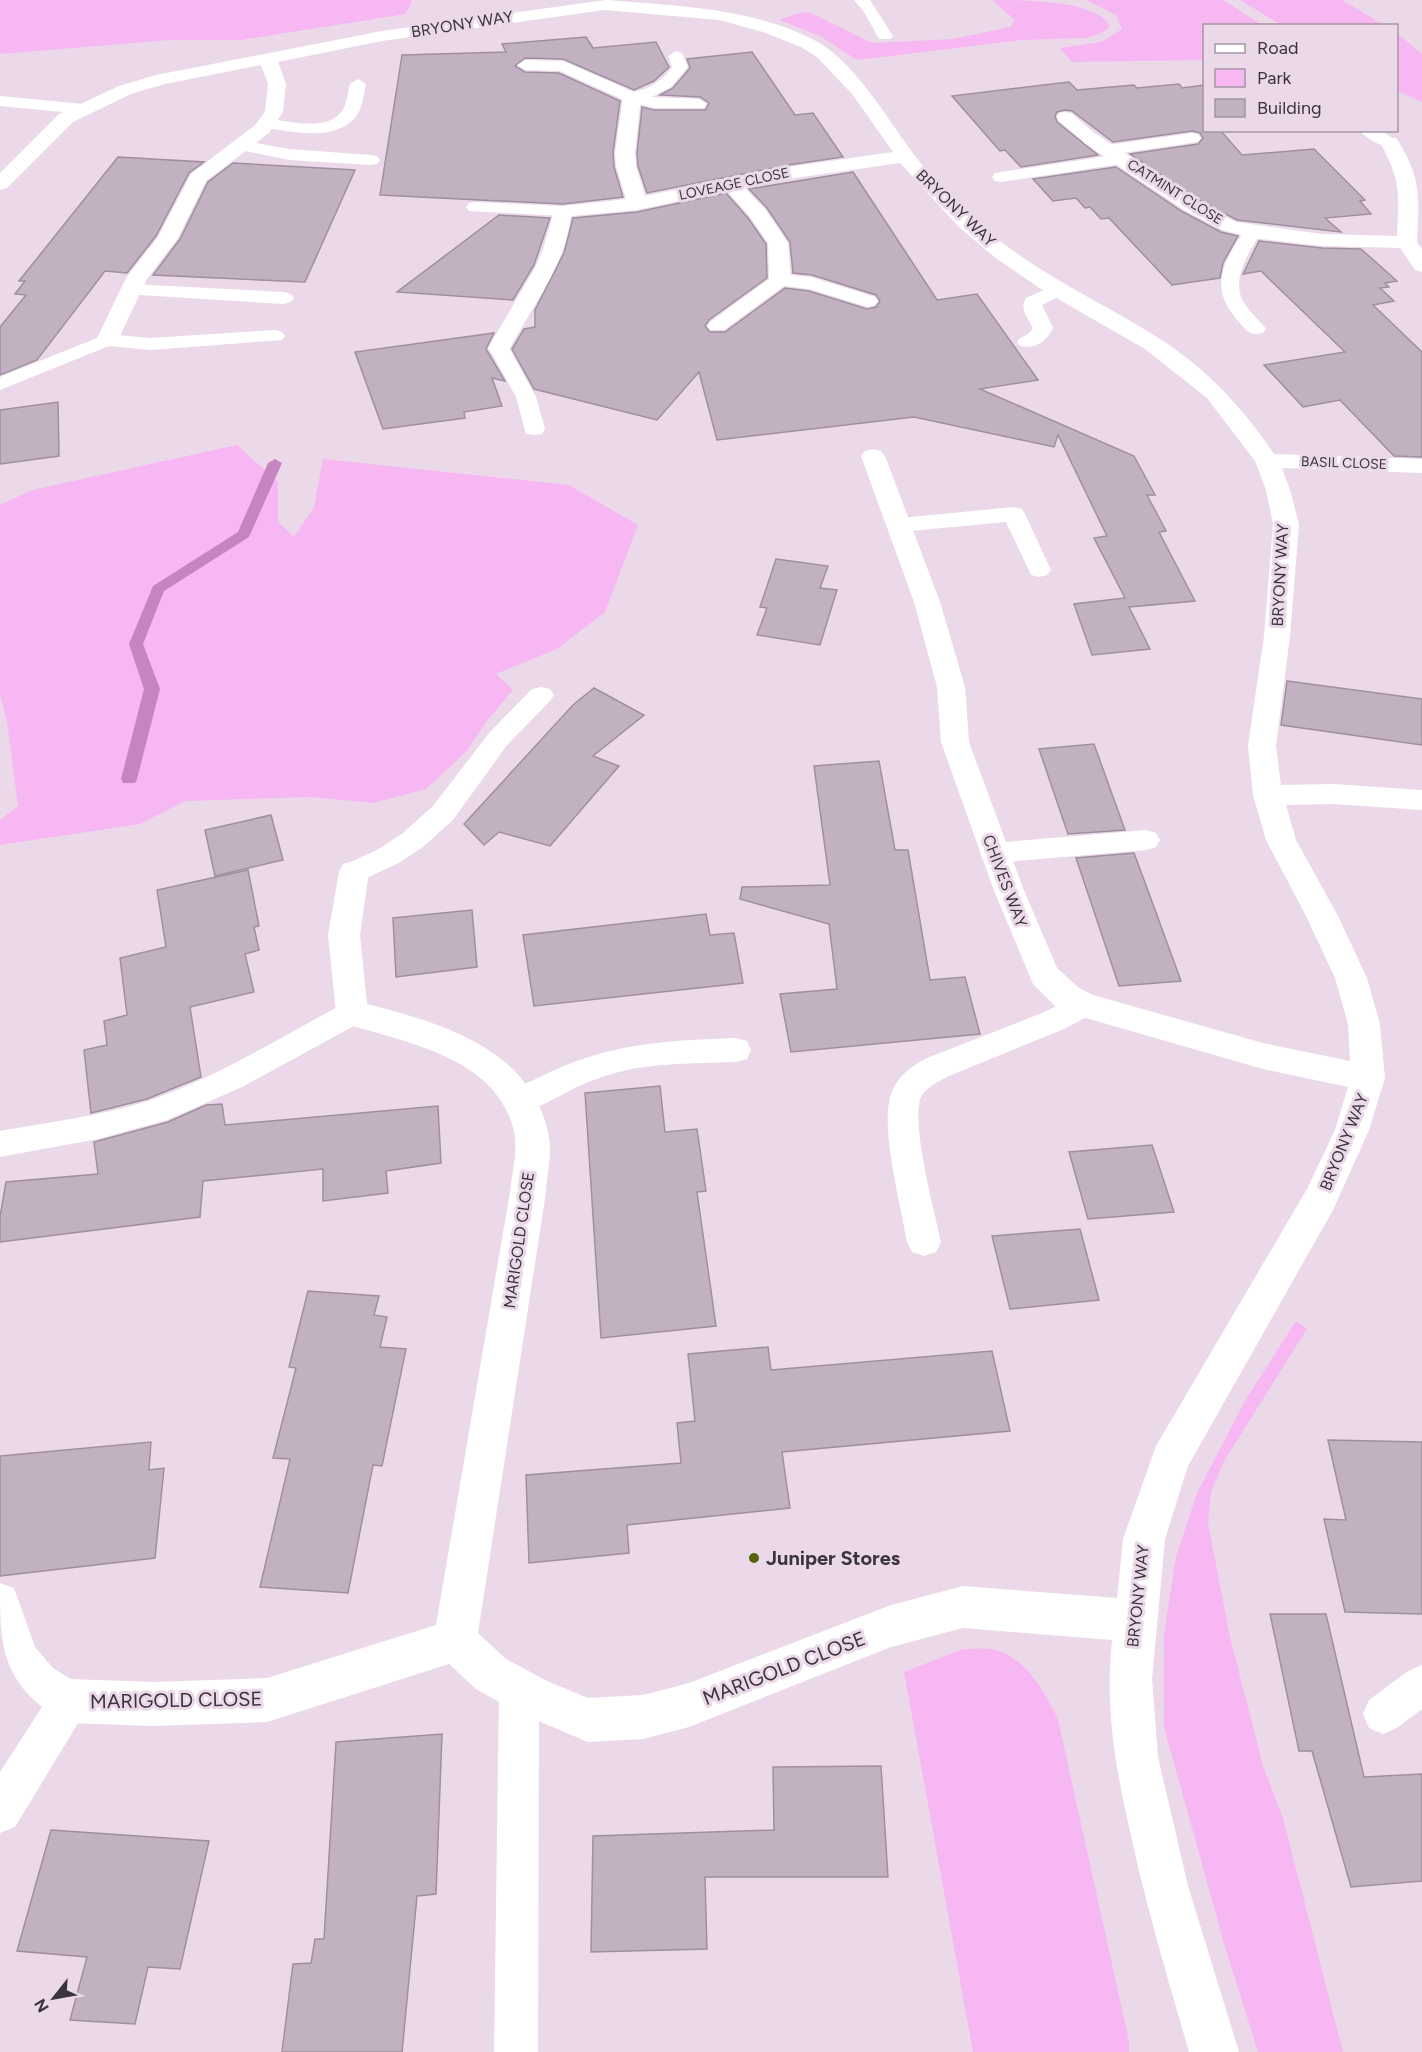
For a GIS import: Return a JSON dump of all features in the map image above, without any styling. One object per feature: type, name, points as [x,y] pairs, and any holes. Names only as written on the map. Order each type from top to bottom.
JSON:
[{"type":"street","name":"BRYONY WAY","points":[[0,184],[66,118],[125,90],[162,79],[267,57],[466,22],[604,2],[719,15],[769,28],[807,43],[823,53],[846,75],[906,156],[966,223],[1004,255],[1153,344],[1190,372],[1215,393],[1237,418],[1266,461],[1278,490],[1286,524],[1277,636],[1262,746],[1268,795],[1281,840],[1322,916],[1351,978],[1364,1024],[1368,1078],[1352,1130],[1320,1199],[1170,1459],[1144,1539],[1130,1679],[1136,1757],[1165,1886],[1214,2052]]},
{"type":"street","points":[[107,340],[137,278],[168,238],[198,178],[241,145],[266,123],[274,112],[277,84],[267,57]]},
{"type":"street","points":[[632,97],[625,153],[626,166],[637,204]]},
{"type":"street","points":[[1389,142],[1403,168],[1409,189],[1407,242],[1422,266]]},
{"type":"street","name":"CATMINT CLOSE","points":[[1107,149],[1209,216],[1229,226],[1253,232],[1322,240],[1407,242]]},
{"type":"street","name":"LOVEAGE CLOSE","points":[[562,211],[637,204],[826,167],[906,156]]},
{"type":"street","points":[[731,184],[758,213],[778,243],[780,280]]},
{"type":"street","points":[[499,348],[552,259],[561,226],[562,211]]},
{"type":"street","name":"CHIVES WAY","points":[[873,456],[927,602],[951,687],[955,742],[994,853],[1044,975],[1067,997],[1084,1005],[1263,1056],[1368,1078]]},
{"type":"street","name":"BASIL CLOSE","points":[[1266,461],[1324,461],[1422,466]]},
{"type":"street","points":[[1268,795],[1333,794],[1422,800]]},
{"type":"street","points":[[352,1013],[344,935],[354,872]]},
{"type":"street","name":"MARIGOLD CLOSE","points":[[352,1013],[418,1030],[461,1049],[495,1071],[520,1101],[531,1133],[528,1192],[455,1641]]},
{"type":"street","name":"MARIGOLD CLOSE","points":[[455,1641],[491,1674],[519,1690],[588,1719],[643,1717],[689,1705],[891,1626],[963,1607],[1135,1621]]},
{"type":"street","name":"MARIGOLD CLOSE","points":[[69,1701],[153,1704],[267,1700],[455,1641]]},
{"type":"lane","points":[[862,0],[871,10],[885,36]]},
{"type":"lane","points":[[632,97],[649,94],[670,79],[680,68],[676,56]]},
{"type":"lane","points":[[525,65],[563,66],[632,97],[654,103],[699,104]]},
{"type":"lane","points":[[266,123],[313,128],[339,122],[349,114],[358,84]]},
{"type":"lane","points":[[0,101],[53,104],[84,109]]},
{"type":"lane","points":[[1065,117],[1107,149]]},
{"type":"lane","points":[[1371,132],[1389,142]]},
{"type":"lane","points":[[1001,177],[1107,149],[1192,138]]},
{"type":"lane","points":[[241,145],[268,153],[290,156],[371,159]]},
{"type":"lane","points":[[475,207],[562,211]]},
{"type":"lane","points":[[1253,232],[1237,258],[1229,288],[1237,308],[1256,329]]},
{"type":"lane","points":[[717,326],[780,280],[811,283],[868,302]]},
{"type":"lane","points":[[1027,342],[1040,336],[1043,328],[1032,308],[1034,302],[1059,289]]},
{"type":"lane","points":[[131,290],[284,298]]},
{"type":"lane","points":[[0,384],[107,340],[150,344],[275,336]]},
{"type":"lane","points":[[499,348],[526,397],[534,429]]},
{"type":"lane","points":[[900,525],[1014,514],[1039,570]]},
{"type":"lane","points":[[354,872],[413,840],[443,813],[498,739],[541,695]]},
{"type":"lane","points":[[994,853],[1146,840]]},
{"type":"lane","points":[[924,1242],[904,1122],[905,1098],[912,1085],[922,1075],[946,1063],[1053,1022],[1084,1005]]},
{"type":"lane","points":[[0,1144],[118,1121],[156,1111],[234,1075],[352,1013]]},
{"type":"lane","points":[[520,1101],[560,1080],[613,1061],[653,1055],[736,1050]]},
{"type":"lane","points":[[0,1602],[10,1642],[23,1667],[46,1688],[69,1701],[0,1812]]},
{"type":"lane","points":[[1383,1713],[1422,1685]]},
{"type":"lane","points":[[516,2052],[519,1690]]},
{"type":"green space","points":[[0,0],[412,0],[406,14],[241,40],[170,40],[0,54]]},
{"type":"green space","points":[[992,0],[1039,1],[1074,6],[1101,17],[1109,25],[1100,34],[1085,38],[1022,40],[857,60],[820,36],[779,20],[809,12],[872,43],[953,39],[1010,27],[1015,20]]},
{"type":"green space","points":[[1086,0],[1223,0],[1260,24],[1203,24],[1203,60],[1072,62],[1060,48],[1101,42],[1122,29],[1116,15]]},
{"type":"green space","points":[[1240,0],[1342,0],[1382,24],[1279,24]]},
{"type":"green space","points":[[1398,34],[1422,54],[1422,102],[1398,91]]},
{"type":"green space","points":[[237,445],[278,482],[278,522],[294,537],[314,507],[323,459],[569,485],[638,525],[605,612],[557,649],[496,674],[513,690],[486,722],[466,752],[426,789],[373,803],[311,797],[185,801],[140,824],[0,845],[0,820],[18,806],[7,722],[0,695],[0,505],[32,490]]},
{"type":"green space","points":[[1296,1321],[1307,1329],[1224,1461],[1211,1492],[1208,1523],[1230,1637],[1263,1766],[1283,1818],[1343,2052],[1258,2052],[1225,1947],[1164,1727],[1164,1634],[1176,1557],[1197,1493],[1246,1399]]},
{"type":"green space","points":[[963,1649],[991,1649],[1014,1659],[1032,1676],[1058,1719],[1129,2041],[1129,2052],[973,2052],[904,1672]]},
{"type":"building","points":[[586,37],[593,48],[656,42],[669,67],[654,81],[634,90],[563,59],[525,58],[515,66],[525,72],[559,73],[620,101],[613,153],[614,167],[623,197],[563,204],[380,195],[402,55],[506,52],[502,44]]},
{"type":"building","points":[[752,52],[795,115],[813,113],[843,157],[788,165],[647,193],[638,166],[637,153],[642,107],[654,110],[705,110],[709,103],[700,97],[660,95],[673,88],[690,68],[687,59]]},
{"type":"building","points":[[1069,82],[1077,90],[1134,85],[1137,88],[1179,84],[1182,88],[1203,85],[1203,132],[1222,132],[1242,155],[1314,149],[1365,200],[1360,201],[1371,214],[1325,218],[1341,232],[1237,220],[1199,200],[1130,154],[1198,144],[1203,138],[1200,133],[1192,131],[1113,142],[1072,111],[1065,110],[1057,112],[1055,116],[1057,122],[1098,155],[1021,167],[1005,150],[1000,151],[952,96]]},
{"type":"building","points":[[118,157],[204,162],[189,173],[156,236],[127,273],[105,271],[37,360],[0,375],[0,327],[26,295],[15,294],[25,281],[19,281]]},
{"type":"building","points":[[233,163],[355,170],[305,282],[153,275],[180,239],[208,182]]},
{"type":"building","points":[[1116,167],[1183,212],[1221,232],[1238,236],[1223,263],[1220,278],[1172,285],[1109,218],[1101,219],[1090,207],[1085,208],[1076,198],[1053,201],[1033,179]]},
{"type":"building","points":[[853,172],[937,300],[977,294],[1038,380],[980,389],[1134,456],[1155,495],[1147,495],[1166,531],[1159,532],[1195,601],[1129,607],[1150,649],[1092,655],[1074,604],[1125,598],[1094,538],[1107,536],[1058,435],[1054,447],[914,417],[717,440],[699,372],[657,420],[534,389],[512,349],[524,329],[535,327],[535,310],[564,253],[573,218],[637,212],[726,193],[748,218],[766,244],[767,278],[709,320],[705,326],[710,332],[725,332],[785,288],[809,291],[867,309],[876,307],[880,301],[876,295],[812,275],[793,273],[790,242],[767,208],[749,189]]},
{"type":"building","points":[[499,215],[550,218],[534,265],[513,300],[397,292]]},
{"type":"building","points":[[1259,241],[1322,248],[1361,249],[1397,281],[1385,283],[1389,287],[1380,288],[1394,301],[1373,305],[1422,352],[1422,457],[1394,456],[1340,400],[1303,407],[1264,365],[1345,352],[1261,271],[1243,274]]},
{"type":"building","points":[[494,333],[486,349],[505,381],[492,378],[502,406],[464,412],[465,418],[383,429],[355,352]]},
{"type":"building","points":[[58,402],[59,456],[0,464],[0,410]]},
{"type":"building","points":[[776,559],[828,566],[820,588],[837,590],[820,645],[757,635],[767,608],[760,607]]},
{"type":"building","points":[[1287,681],[1422,699],[1422,745],[1281,725]]},
{"type":"building","points":[[594,688],[644,715],[593,756],[619,766],[550,846],[499,832],[484,845],[464,824],[573,705]]},
{"type":"building","points":[[1094,744],[1125,830],[1068,834],[1039,749]]},
{"type":"building","points":[[879,761],[895,850],[908,850],[930,980],[965,977],[980,1034],[791,1052],[780,994],[837,989],[829,924],[740,899],[742,887],[830,885],[814,766]]},
{"type":"building","points":[[271,815],[283,860],[215,876],[205,830]]},
{"type":"building","points":[[1134,853],[1181,981],[1119,986],[1076,858]]},
{"type":"building","points":[[248,870],[259,926],[254,927],[259,950],[245,954],[254,992],[190,1007],[201,1077],[147,1099],[91,1113],[84,1050],[107,1045],[104,1021],[127,1015],[120,958],[166,947],[157,890]]},
{"type":"building","points":[[472,910],[477,967],[396,977],[393,918]]},
{"type":"building","points":[[706,914],[710,935],[734,933],[743,983],[534,1006],[523,935]]},
{"type":"building","points":[[660,1086],[665,1132],[697,1129],[706,1191],[697,1192],[716,1326],[601,1338],[585,1093]]},
{"type":"building","points":[[222,1104],[225,1125],[438,1106],[441,1163],[386,1171],[388,1193],[323,1201],[323,1169],[203,1181],[200,1217],[0,1242],[0,1217],[6,1182],[98,1174],[94,1142],[168,1122],[206,1105]]},
{"type":"building","points":[[1152,1145],[1174,1212],[1088,1219],[1069,1152]]},
{"type":"building","points":[[1080,1229],[1099,1300],[1010,1309],[992,1236]]},
{"type":"building","points":[[308,1291],[379,1296],[374,1315],[387,1317],[380,1347],[406,1349],[382,1466],[373,1465],[348,1593],[260,1587],[290,1459],[273,1458],[296,1368],[289,1367]]},
{"type":"building","points":[[768,1347],[771,1370],[992,1351],[1010,1431],[782,1452],[790,1508],[627,1525],[629,1553],[529,1563],[526,1475],[681,1463],[677,1423],[695,1421],[688,1354]]},
{"type":"building","points":[[1328,1440],[1422,1442],[1422,1614],[1345,1612],[1324,1519],[1346,1520]]},
{"type":"building","points":[[151,1442],[149,1470],[164,1468],[155,1558],[0,1576],[0,1456]]},
{"type":"building","points":[[1270,1614],[1326,1614],[1364,1777],[1422,1774],[1422,1881],[1351,1887],[1312,1751],[1299,1751]]},
{"type":"building","points":[[442,1734],[436,1894],[417,1896],[402,2052],[282,2052],[293,1964],[311,1963],[315,1939],[324,1939],[336,1742]]},
{"type":"building","points":[[881,1766],[888,1877],[705,1877],[707,1949],[591,1952],[593,1836],[774,1830],[773,1767]]},
{"type":"building","points":[[51,1830],[209,1841],[180,1969],[148,1967],[135,2024],[70,2020],[87,1957],[17,1951]]},
{"type":"waterway","points":[[129,779],[152,689],[136,644],[158,589],[244,534],[275,463]]},
{"type":"place","name":"Juniper Stores","points":[[754,1558]]}]
